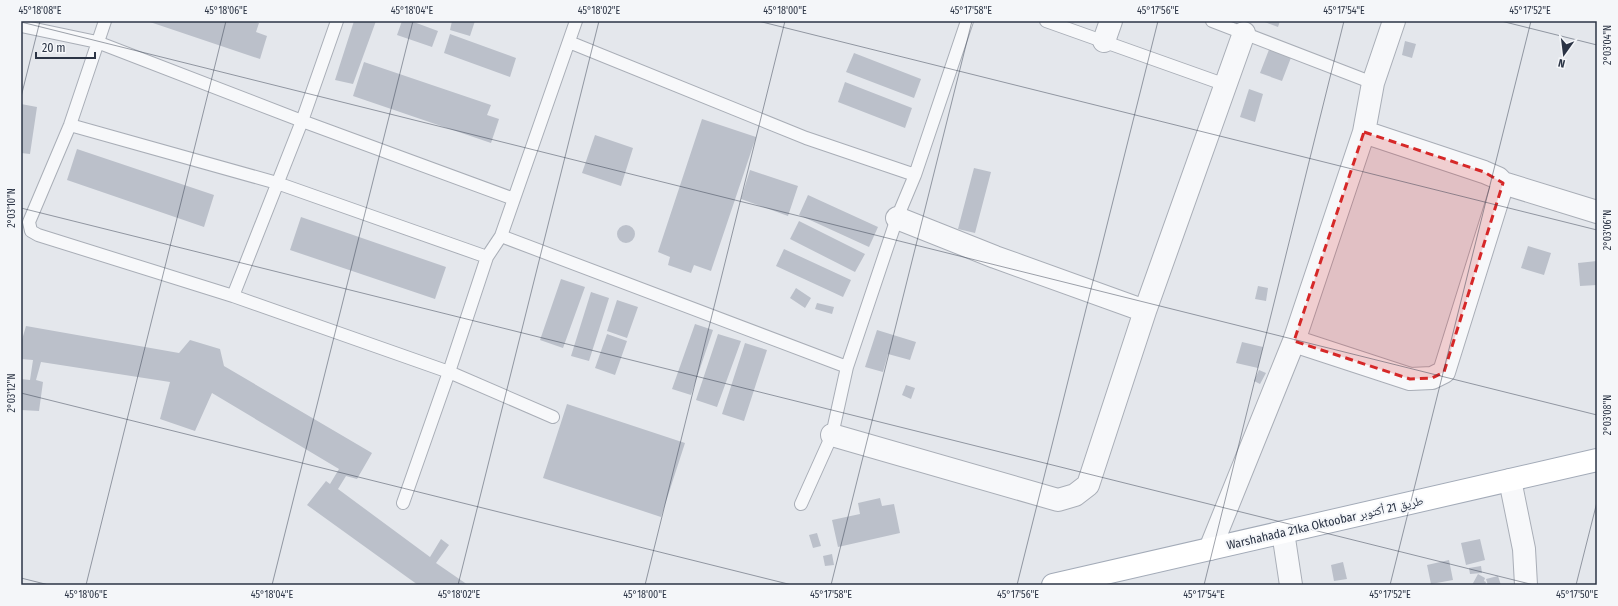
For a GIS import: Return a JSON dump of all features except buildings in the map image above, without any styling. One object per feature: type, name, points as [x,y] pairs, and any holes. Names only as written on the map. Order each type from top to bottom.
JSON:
[{"type":"main road","name":"Warshahada 21ka Oktoobar طريق 21 أكتوبر","points":[[1053,585],[1597,460]]},
{"type":"street","points":[[1210,549],[1294,341],[1364,132],[1373,83],[1394,21]]},
{"type":"street","points":[[832,434],[1058,500],[1075,495],[1088,485],[1145,311],[1244,33]]},
{"type":"street","points":[[1364,132],[1484,172],[1498,178],[1503,183],[1597,212]]},
{"type":"street","points":[[1294,341],[1410,379],[1432,378],[1444,372],[1503,183]]},
{"type":"street","points":[[897,218],[995,257],[1145,311]]},
{"type":"street","points":[[1510,480],[1524,549],[1526,585]]},
{"type":"street","points":[[1283,532],[1292,585]]},
{"type":"lane","points":[[105,21],[70,125],[29,222],[30,231],[38,235],[233,296],[449,372],[553,417]]},
{"type":"lane","points":[[233,296],[302,121],[337,21]]},
{"type":"lane","points":[[403,503],[449,372],[487,257],[501,236],[576,21]]},
{"type":"lane","points":[[801,504],[832,434],[847,367],[897,218],[915,175],[967,21]]},
{"type":"lane","points":[[1046,21],[1108,31],[1226,85]]},
{"type":"lane","points":[[1212,21],[1373,83]]},
{"type":"lane","points":[[21,26],[97,42],[302,121],[514,199]]},
{"type":"lane","points":[[569,42],[806,138],[915,175]]},
{"type":"lane","points":[[70,125],[277,183],[487,257]]},
{"type":"lane","points":[[501,236],[847,367]]},
{"type":"highlighted area","points":[[1364,132],[1484,172],[1503,183],[1444,372],[1432,378],[1410,379],[1294,341]]}]
